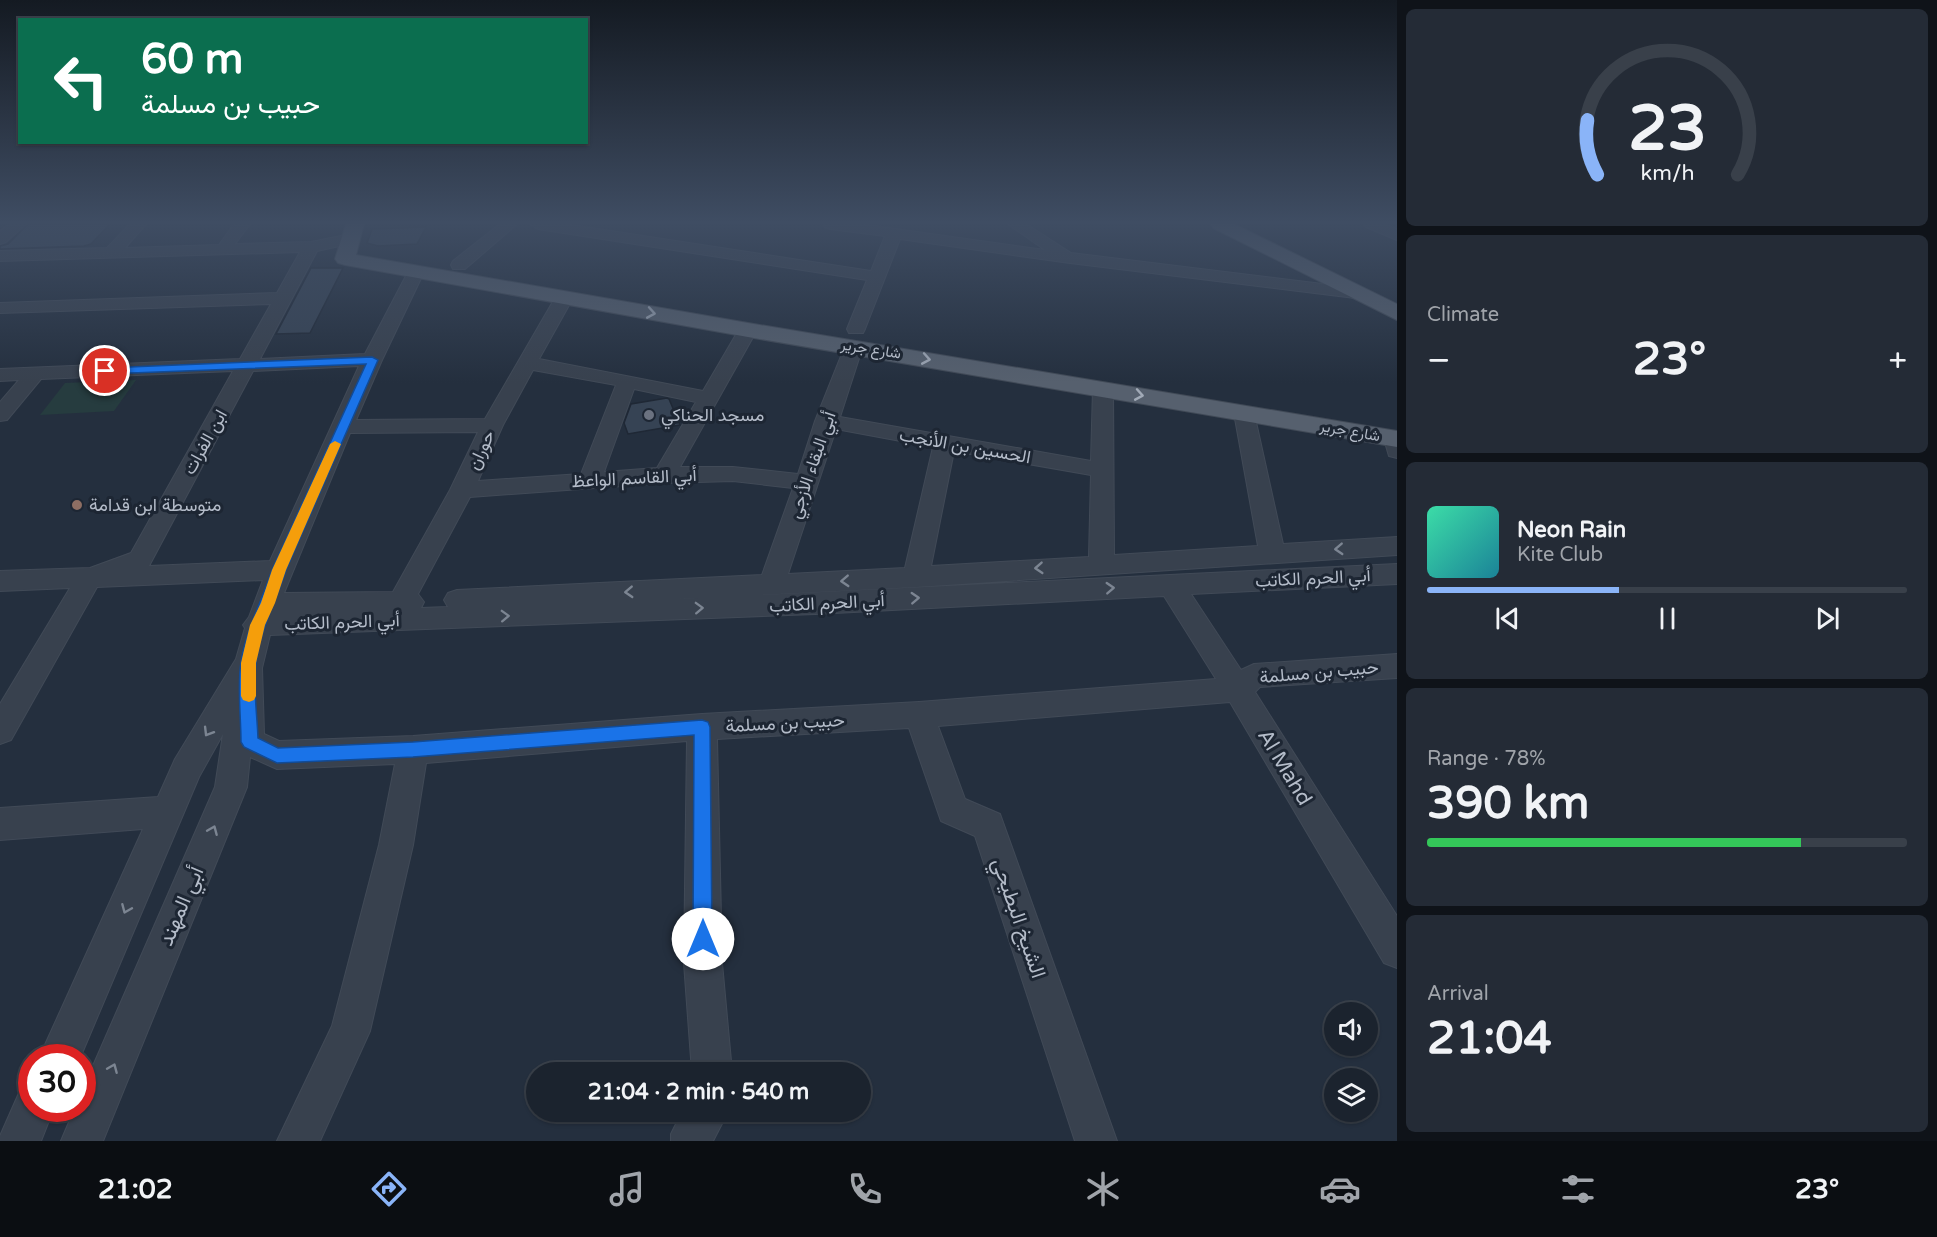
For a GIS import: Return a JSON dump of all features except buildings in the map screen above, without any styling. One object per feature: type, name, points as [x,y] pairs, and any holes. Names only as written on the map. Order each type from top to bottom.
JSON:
[{"type":"main road","name":"شارع جرير","points":[[446,277],[748,330],[855,338],[1103,389],[1397,438]]},
{"type":"main road","name":"شارع جرير","points":[[525,277],[1397,438]]},
{"type":"main road","points":[[1324,277],[1397,313]]},
{"type":"main road","points":[[1358,277],[1397,296]]},
{"type":"main road","points":[[1355,293],[1372,297],[1384,296],[1385,293],[1376,286]]},
{"type":"street","name":"ابن الفرات","points":[[89,578],[140,560],[294,277]]},
{"type":"street","name":"أبي المهند","points":[[82,1141],[231,787],[248,663],[279,570],[372,360],[413,277]]},
{"type":"street","name":"أبي البقاء الأزجي","points":[[771,585],[826,421],[878,277]]},
{"type":"street","points":[[1227,277],[1355,293]]},
{"type":"street","points":[[0,308],[282,298]]},
{"type":"street","name":"حوران","points":[[400,603],[462,489],[492,425],[564,298]]},
{"type":"street","points":[[664,475],[748,330]]},
{"type":"street","points":[[0,375],[372,360]]},
{"type":"street","points":[[526,363],[707,398]]},
{"type":"street","points":[[0,415],[35,374]]},
{"type":"street","points":[[590,479],[627,381]]},
{"type":"street","points":[[1101,563],[1103,389]]},
{"type":"street","points":[[1244,413],[1272,553]]},
{"type":"street","name":"الحسين بن الأنجب","points":[[826,421],[1103,470]]},
{"type":"street","points":[[344,427],[492,425]]},
{"type":"street","points":[[916,577],[945,442]]},
{"type":"street","name":"أبي القاسم الواعظ","points":[[462,489],[664,475],[734,474],[806,482]]},
{"type":"street","name":"أبي الحرم الكاتب","points":[[263,614],[400,603],[916,577],[1101,563],[1397,546]]},
{"type":"street","points":[[0,581],[279,570]]},
{"type":"street","name":"أبي الحرم الكاتب","points":[[263,614],[815,604],[1397,574]]},
{"type":"street","points":[[0,731],[89,578]]},
{"type":"street","name":"Al Mahd","points":[[1171,585],[1238,689],[1397,950]]},
{"type":"street","name":"أبي المهند","points":[[66,1044],[186,769],[248,663]]},
{"type":"street","name":"حبيب بن مسلمة","points":[[248,663],[249,742],[277,755],[413,750],[702,727],[919,715],[1238,689],[1254,676],[1397,666]]},
{"type":"street","name":"الشيخ البطيحي","points":[[919,715],[953,810],[988,825],[1096,1141]]},
{"type":"street","points":[[702,727],[703,963],[711,1062]]},
{"type":"street","points":[[298,1141],[350,1031],[396,844],[413,750]]},
{"type":"street","points":[[0,824],[167,812]]},
{"type":"street","points":[[19,1141],[28,1122]]},
{"type":"street","points":[[692,1141],[692,1134],[700,1122]]},
{"type":"green space","points":[[136,380],[114,411],[40,415],[65,383]]},
{"type":"slow traffic","points":[[249,696],[248,663],[257,625],[335,444]]},
{"type":"place","name":"مسجد الحناكي","points":[[649,415]]},
{"type":"place","name":"متوسطة ابن قدامة","points":[[77,505]]},
{"type":"route","points":[[105,371],[372,360],[257,625],[248,663],[249,742],[277,755],[413,750],[702,727],[703,939]]}]
